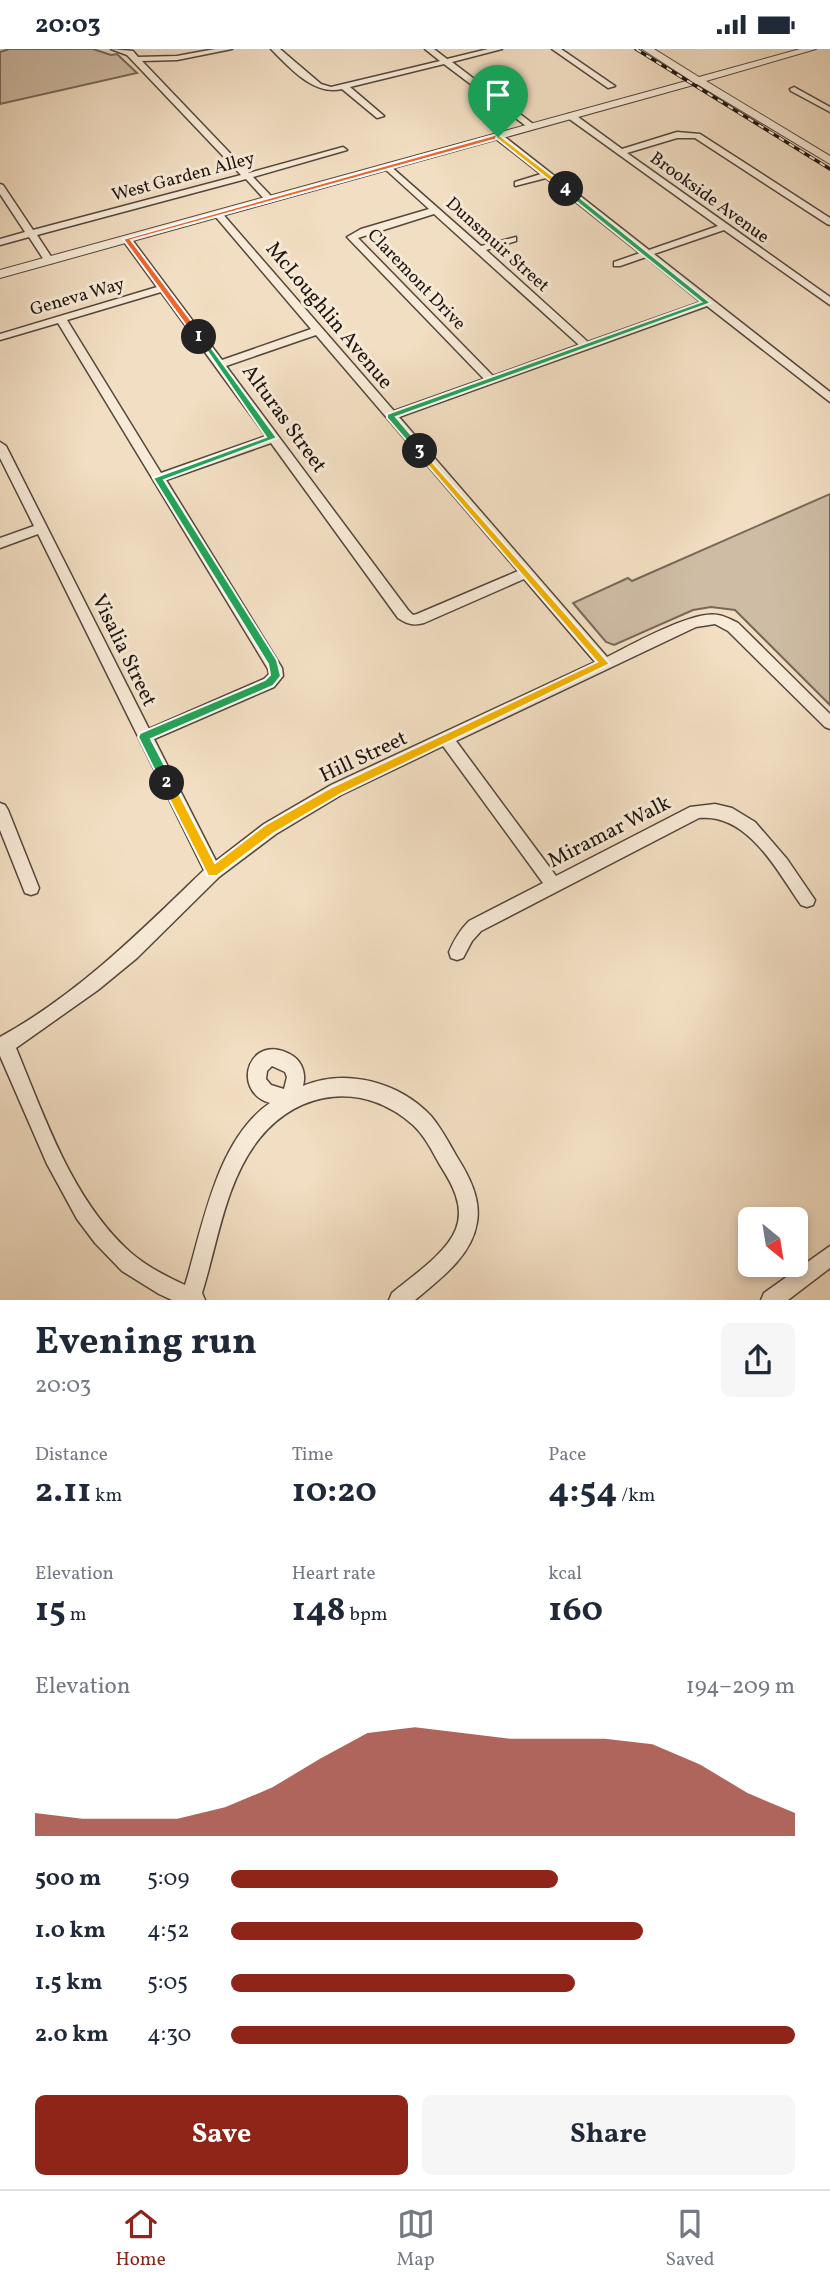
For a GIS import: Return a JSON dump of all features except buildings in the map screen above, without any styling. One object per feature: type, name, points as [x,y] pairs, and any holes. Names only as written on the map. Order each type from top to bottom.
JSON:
[{"type":"street","points":[[115,49],[132,54],[177,58],[228,49]]},
{"type":"street","points":[[132,54],[204,49]]},
{"type":"street","points":[[275,49],[318,86],[331,89],[498,49]]},
{"type":"street","points":[[429,49],[533,127]]},
{"type":"street","points":[[556,49],[611,86]]},
{"type":"street","points":[[647,49],[830,152]]},
{"type":"street","points":[[660,49],[830,161]]},
{"type":"street","points":[[0,274],[811,49]]},
{"type":"street","points":[[132,54],[269,199]]},
{"type":"street","points":[[345,87],[380,116]]},
{"type":"street","points":[[793,89],[830,110]]},
{"type":"street","name":"Brookside Avenue","points":[[571,116],[830,302]]},
{"type":"street","points":[[620,152],[677,135],[697,135],[830,222]]},
{"type":"street","points":[[498,137],[830,398]]},
{"type":"street","name":"West Garden Alley","points":[[0,242],[343,150]]},
{"type":"street","name":"Dunsmuir Street","points":[[388,167],[586,346]]},
{"type":"street","points":[[518,184],[548,175]]},
{"type":"street","points":[[0,187],[49,261]]},
{"type":"street","name":"Claremont Drive","points":[[437,210],[364,230],[352,237],[491,380]]},
{"type":"street","name":"McLoughlin Avenue","points":[[218,213],[605,664]]},
{"type":"street","points":[[617,264],[725,227]]},
{"type":"street","name":"Alturas Street","points":[[127,239],[397,608],[411,620],[419,619],[526,573]]},
{"type":"street","points":[[480,249],[513,239]]},
{"type":"street","name":"Geneva Way","points":[[0,337],[163,288]]},
{"type":"street","points":[[390,416],[707,303]]},
{"type":"street","points":[[61,319],[273,663],[275,676],[269,683],[144,737]]},
{"type":"street","points":[[219,364],[317,331]]},
{"type":"street","points":[[158,478],[272,438]]},
{"type":"street","name":"Visalia Street","points":[[0,446],[213,872]]},
{"type":"street","points":[[0,543],[43,528]]},
{"type":"street","name":"Hill Street","points":[[3,1045],[92,984],[131,952],[239,850],[312,804],[694,622],[716,619],[740,632],[830,723]]},
{"type":"street","points":[[446,739],[553,884]]},
{"type":"street","points":[[0,810],[32,888]]},
{"type":"street","name":"Miramar Walk","points":[[457,952],[466,935],[475,926],[679,818],[709,810],[729,814],[750,828],[807,901]]},
{"type":"street","points":[[3,1045],[41,1133],[95,1226],[120,1256],[152,1279],[192,1299],[232,1167],[255,1129],[290,1100],[325,1087],[364,1087],[401,1102],[421,1119],[463,1184],[468,1199],[469,1216],[461,1241],[398,1300]]},
{"type":"street","points":[[771,1300],[828,1262]]},
{"type":"shaded area","points":[[9,49],[93,49],[111,55],[117,54],[137,73],[0,104],[0,52]]},
{"type":"shaded area","points":[[830,494],[830,705],[735,610],[711,607],[693,610],[614,645],[606,642],[573,603],[628,578],[632,581]]},
{"type":"railway","points":[[636,49],[830,169]]},
{"type":"route","points":[[498,137],[707,303],[390,416],[605,664],[336,790],[270,829],[213,872],[144,737],[269,683],[275,676],[275,668],[158,478],[272,438],[127,239],[498,137]]}]
